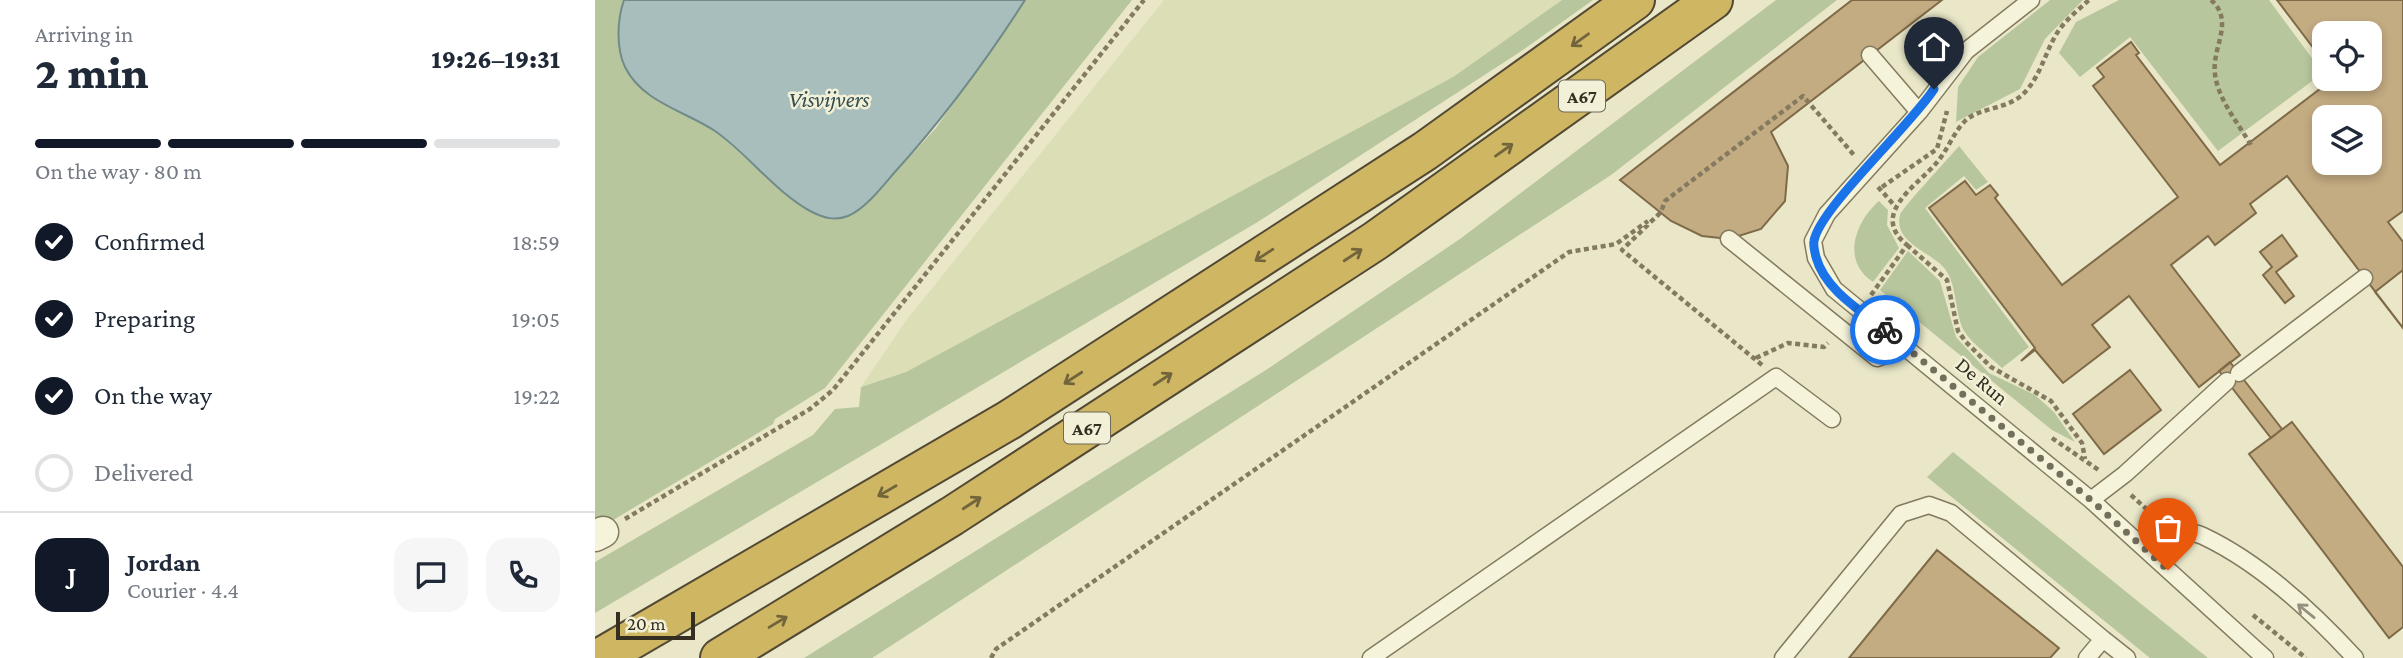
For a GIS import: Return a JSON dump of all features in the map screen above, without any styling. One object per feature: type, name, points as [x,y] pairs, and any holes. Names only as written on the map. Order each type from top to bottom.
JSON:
[{"type":"highway","name":"A67","points":[[600,658],[1009,420],[1425,151],[1635,0]]},
{"type":"highway","name":"A67","points":[[720,658],[953,516],[1375,241],[1713,0]]},
{"type":"lane","name":"De Run","points":[[2031,0],[1966,51],[1919,112],[1827,214],[1813,241],[1816,258],[1834,289],[1908,347],[2091,500],[2265,658]]},
{"type":"lane","points":[[1870,55],[1919,112]]},
{"type":"lane","points":[[1729,239],[1877,358],[1908,347]]},
{"type":"lane","points":[[2091,500],[2116,482],[2233,377],[2364,278]]},
{"type":"lane","points":[[1371,658],[1776,377],[1832,419]]},
{"type":"lane","points":[[1783,658],[1901,514],[1929,505],[1951,513],[2127,658]]},
{"type":"lane","points":[[2166,528],[2200,535],[2228,550],[2326,627],[2355,658]]},
{"type":"lane","points":[[2087,658],[2103,639]]},
{"type":"path","points":[[599,534],[810,409],[833,390],[1144,0]]},
{"type":"path","points":[[2086,461],[2082,443],[2051,401],[1991,367],[1966,342],[1958,331],[1947,280],[1897,237],[1893,225],[1895,206],[1938,162],[1965,120],[2002,107],[2025,93],[2037,76],[2058,31],[2089,0]]},
{"type":"path","points":[[2211,0],[2218,6],[2223,36],[2214,63],[2218,91],[2252,148]]},
{"type":"path","points":[[1756,358],[1622,250],[1661,212],[1665,201],[1803,96],[1895,206]]},
{"type":"path","points":[[1870,196],[1879,189]]},
{"type":"path","points":[[991,658],[996,649],[1569,252],[1616,244],[1661,212]]},
{"type":"path","points":[[1871,295],[1907,245]]},
{"type":"path","points":[[1861,286],[1881,303]]},
{"type":"path","points":[[2043,432],[2116,482],[2166,528]]},
{"type":"path","points":[[2243,607],[2306,658]]},
{"type":"green space","points":[[595,0],[624,0],[622,5],[653,97],[715,131],[787,195],[880,189],[936,128],[1025,0],[1132,0],[825,388],[775,419],[773,424],[595,531]]},
{"type":"green space","points":[[1164,0],[1562,0],[1453,77],[906,372],[861,387],[905,322]]},
{"type":"green space","points":[[1562,0],[1593,0],[1523,50],[1256,223],[595,613],[595,562],[813,435],[835,409],[859,407],[861,387],[906,372],[1453,77]]},
{"type":"green space","points":[[1776,0],[1837,0],[1611,175],[872,658],[804,658],[1266,370],[1460,239]]},
{"type":"green space","points":[[2050,0],[2083,0],[2045,39],[2020,89],[1956,122],[1958,87],[1978,57]]},
{"type":"green space","points":[[2119,0],[2269,0],[2312,58],[2312,81],[2218,151],[2130,37],[2080,77],[2059,53],[2076,22]]},
{"type":"green space","points":[[1959,146],[1988,182],[1976,190],[1964,176],[1925,208],[2029,347],[2002,368],[1964,331],[1952,284],[1945,269],[1908,240],[1899,225],[1903,211]]},
{"type":"green space","points":[[1879,201],[1888,210],[1887,225],[1899,248],[1873,282],[1857,263],[1855,242],[1863,220]]},
{"type":"green space","points":[[1908,251],[1940,281],[1956,337],[1989,373],[2035,395],[2054,412],[2075,442],[2052,430],[1880,290]]},
{"type":"green space","points":[[1953,452],[2208,658],[2150,658],[1927,477]]},
{"type":"water","name":"Visvijvers","points":[[624,0],[1025,0],[963,89],[884,185],[854,213],[834,219],[816,214],[799,204],[715,131],[665,105],[642,89],[625,67],[620,51],[619,25]]},
{"type":"building","points":[[1852,0],[1942,0],[1771,132],[1788,166],[1785,201],[1761,229],[1729,239],[1702,236],[1671,221],[1620,180]]},
{"type":"building","points":[[2277,0],[2403,0],[2403,211],[2388,222],[2403,242],[2403,328],[2287,176],[2250,204],[2256,213],[2215,245],[2208,236],[2171,265],[2240,355],[2199,387],[2129,296],[2092,325],[2110,347],[2063,383],[2035,350],[2021,361],[2035,348],[1929,208],[1965,181],[1976,195],[1990,185],[1998,195],[1995,198],[2062,285],[2178,197],[2093,86],[2104,77],[2097,68],[2131,42],[2139,53],[2136,55],[2220,165],[2317,91],[2382,91],[2382,21],[2312,21],[2312,46]]},
{"type":"building","points":[[2282,235],[2297,256],[2276,272],[2294,296],[2285,303],[2263,275],[2272,267],[2260,252]]},
{"type":"building","points":[[2403,270],[2403,328],[2375,292]]},
{"type":"building","points":[[2230,362],[2282,429],[2271,438],[2219,371]]},
{"type":"building","points":[[2130,370],[2161,410],[2104,454],[2073,414]]},
{"type":"building","points":[[2292,422],[2403,567],[2403,627],[2389,638],[2249,454]]},
{"type":"building","points":[[1937,550],[2059,648],[2050,658],[1849,658]]},
{"type":"way so far","points":[[1885,330],[2091,500],[2168,570]]},
{"type":"route","points":[[1885,330],[1834,289],[1822,272],[1813,241],[1827,214],[1919,112],[1934,89]]}]
